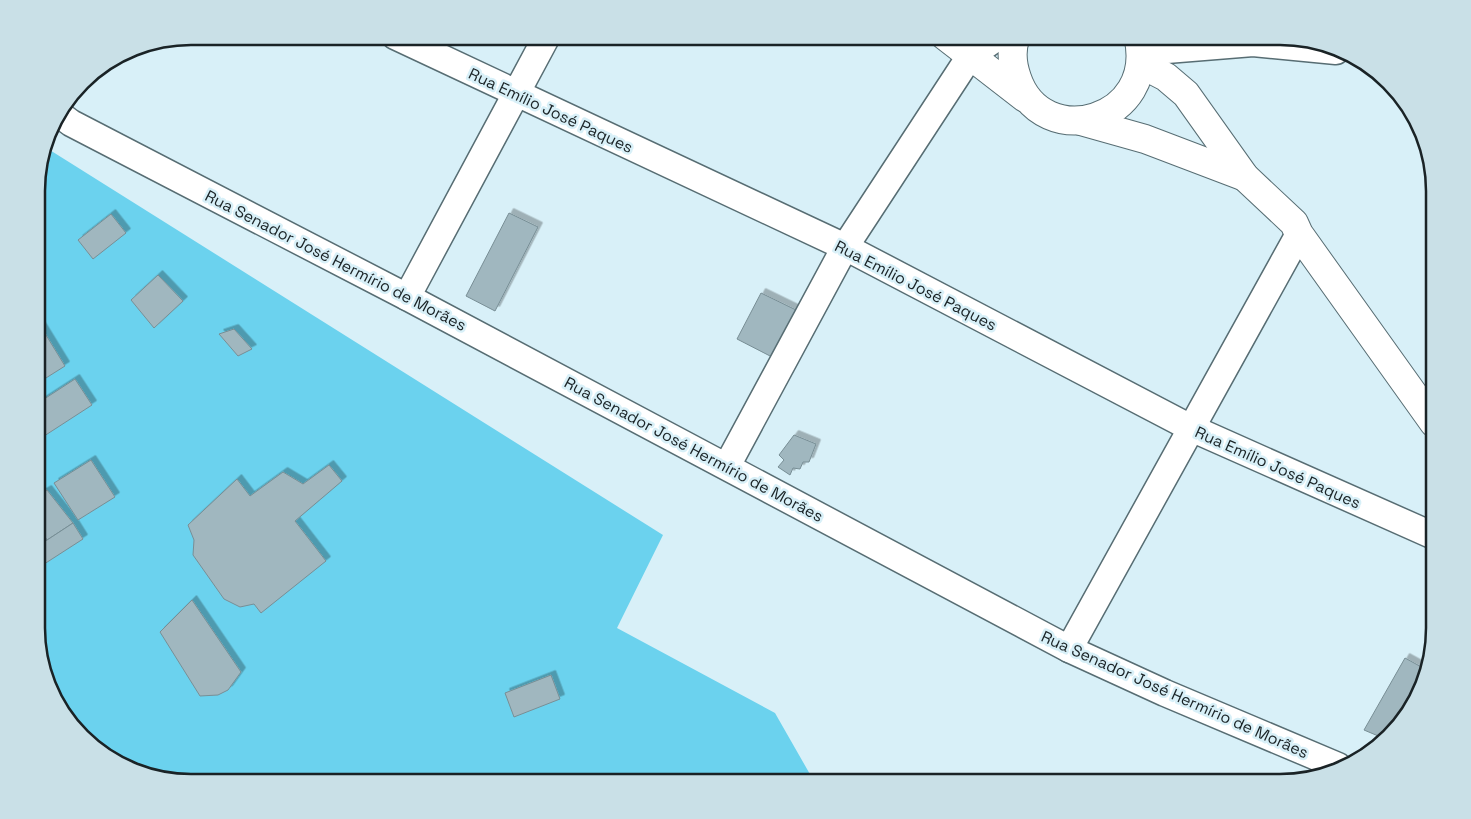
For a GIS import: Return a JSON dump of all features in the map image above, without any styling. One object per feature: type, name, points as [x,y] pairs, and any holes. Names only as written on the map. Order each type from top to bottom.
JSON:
[{"type":"main road","points":[[956,45],[1048,114],[1064,120],[1082,121],[1145,139],[1245,177]]},
{"type":"main road","points":[[1014,45],[1013,65],[1020,87],[1034,104]]},
{"type":"main road","points":[[1082,121],[1103,115],[1122,103],[1135,85],[1141,51]]},
{"type":"main road","points":[[1141,51],[1166,77],[1186,94],[1245,177],[1294,223],[1299,234],[1426,412]]},
{"type":"street","name":"Rua Emílio José Paques","points":[[415,45],[845,247],[1191,428],[1426,532]]},
{"type":"street","points":[[407,297],[542,45]]},
{"type":"street","points":[[727,466],[845,247],[970,56],[986,45]]},
{"type":"street","points":[[1141,51],[1225,45]]},
{"type":"street","points":[[1274,45],[1312,49]]},
{"type":"street","name":"Rua Senador José Hermírio de Morães","points":[[65,118],[727,466],[1069,649],[1165,693],[1333,764]]},
{"type":"street","points":[[1069,649],[1299,234]]},
{"type":"shaded area","points":[[51,151],[663,535],[617,628],[775,713],[810,774],[191,774],[172,773],[135,763],[102,744],[81,724],[65,701],[56,684],[46,647],[45,191],[46,172]]},
{"type":"building","points":[[509,213],[538,227],[495,311],[466,296]]},
{"type":"building","points":[[111,214],[126,233],[93,259],[78,240]]},
{"type":"building","points":[[158,275],[183,301],[154,328],[131,300]]},
{"type":"building","points":[[761,293],[796,310],[772,357],[737,339]]},
{"type":"building","points":[[234,329],[252,349],[238,356],[219,334]]},
{"type":"building","points":[[45,333],[65,366],[45,379]]},
{"type":"building","points":[[75,379],[92,405],[45,435],[45,398]]},
{"type":"building","points":[[794,435],[816,444],[809,462],[803,462],[800,469],[793,468],[790,475],[778,467],[784,460],[779,455]]},
{"type":"building","points":[[91,460],[115,497],[78,520],[54,483]]},
{"type":"building","points":[[329,465],[342,481],[295,521],[326,561],[261,613],[254,604],[240,607],[224,599],[193,555],[194,540],[188,525],[237,479],[250,496],[283,472],[303,484]]},
{"type":"building","points":[[47,490],[73,523],[47,540],[45,537],[45,491]]},
{"type":"building","points":[[73,523],[83,539],[45,563],[45,541]]},
{"type":"building","points":[[192,600],[241,672],[228,690],[218,695],[200,696],[160,632]]},
{"type":"building","points":[[1405,658],[1420,666],[1411,693],[1390,724],[1378,736],[1364,730]]},
{"type":"building","points":[[551,675],[560,699],[514,717],[505,693]]}]
